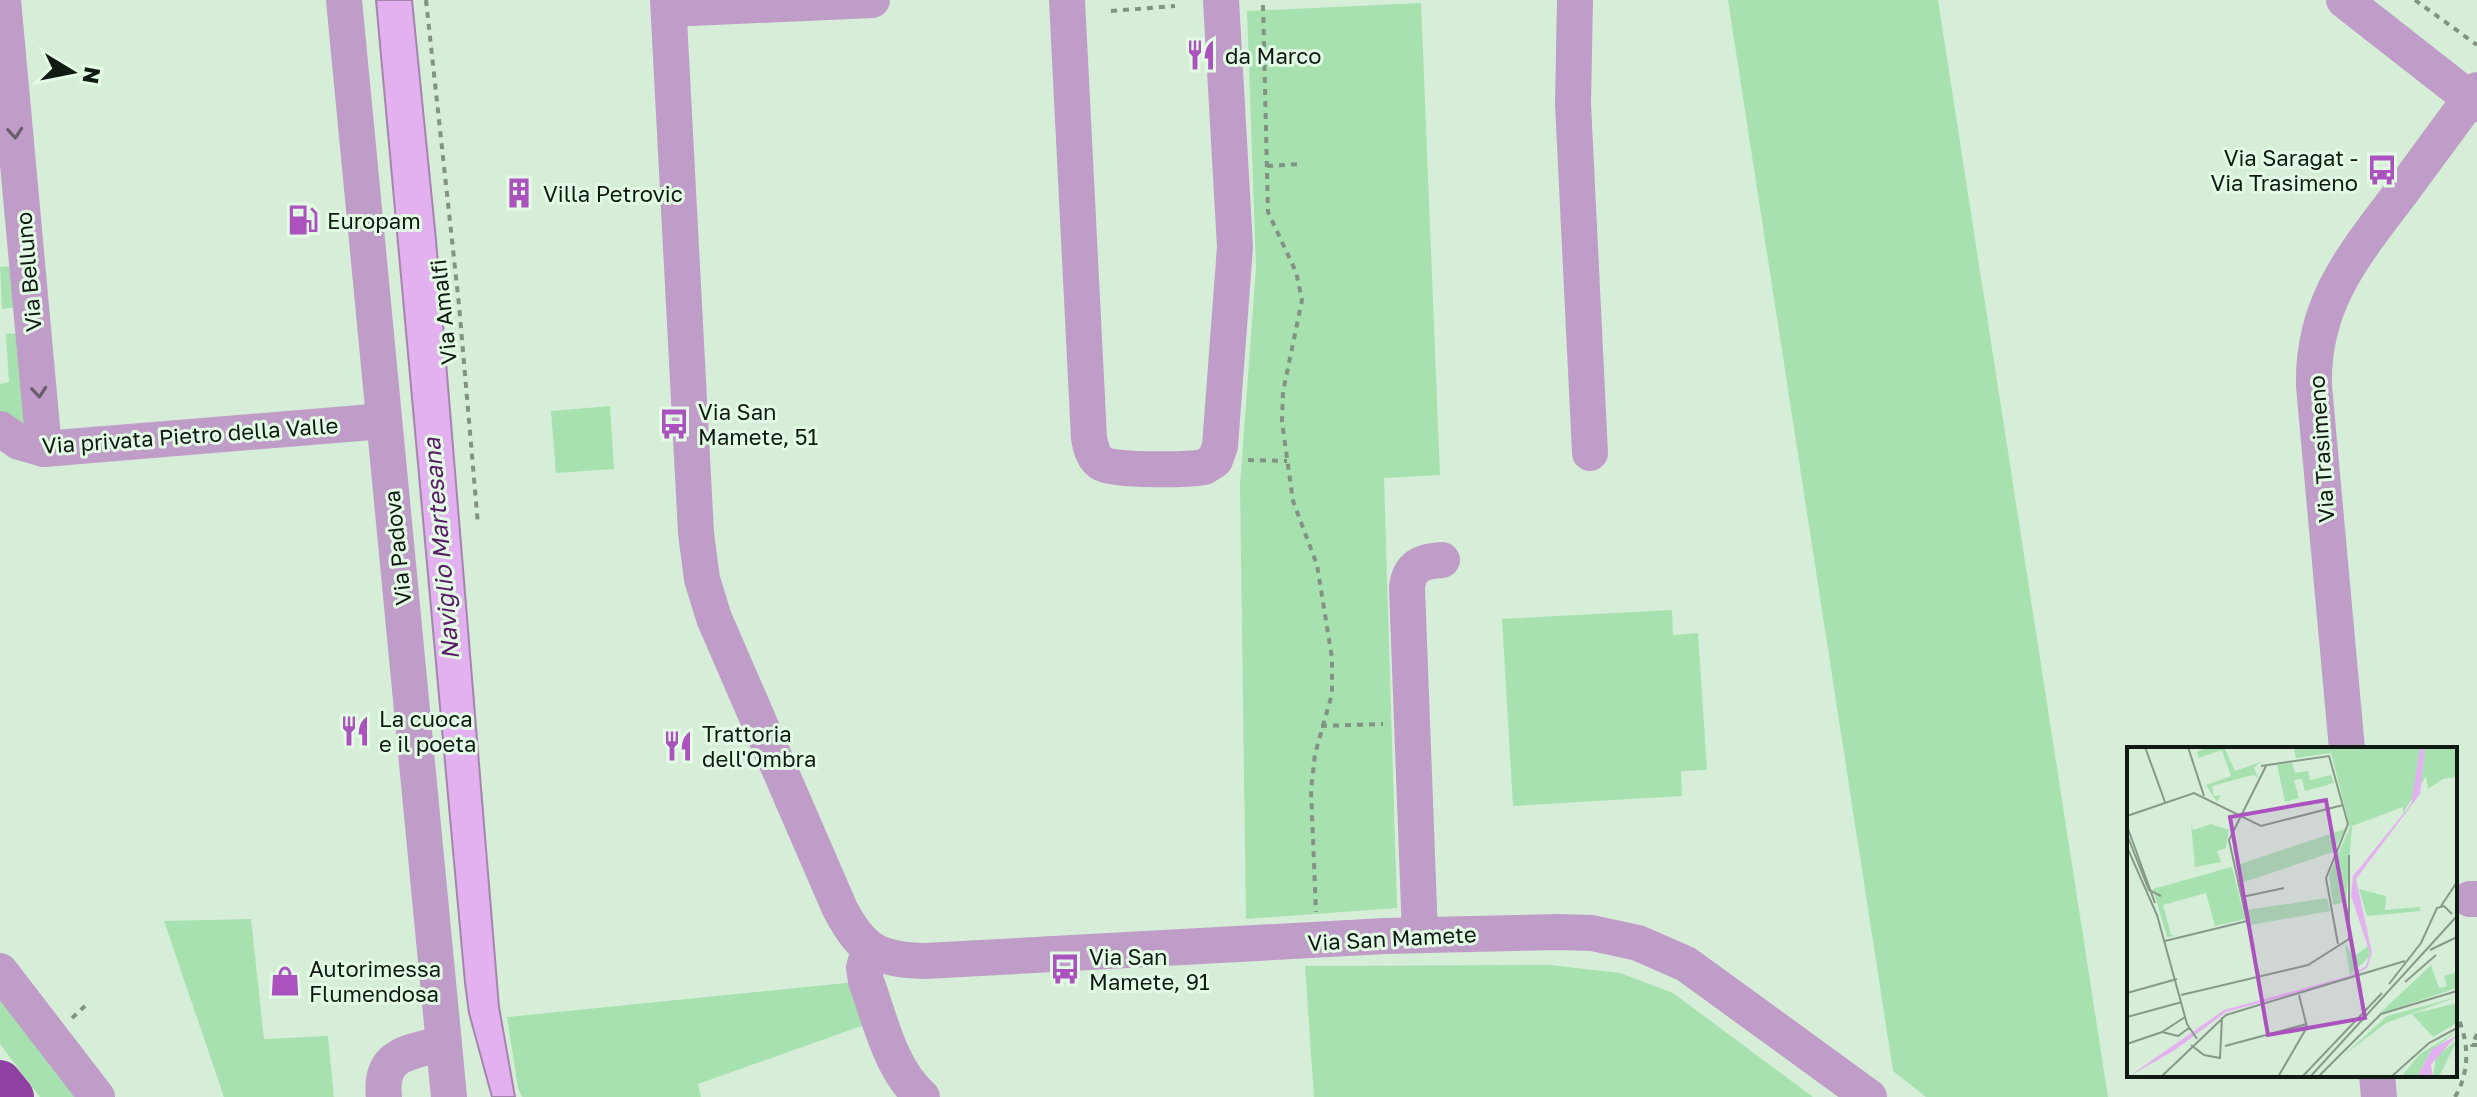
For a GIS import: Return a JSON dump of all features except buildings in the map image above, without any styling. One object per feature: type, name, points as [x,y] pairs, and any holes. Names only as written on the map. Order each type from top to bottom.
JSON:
[{"type":"highway","points":[[0,1082],[12,1097]]},
{"type":"street","name":"Via Belluno","points":[[3,0],[44,449]]},
{"type":"street","name":"Via Padova","points":[[344,0],[449,1097]]},
{"type":"street","points":[[872,0],[668,5],[696,533],[702,579],[714,618],[837,902],[851,929],[869,949],[864,968],[866,981],[897,1064],[922,1097]]},
{"type":"street","points":[[1067,0],[1090,445],[1097,460],[1119,468],[1198,468],[1209,465],[1218,454],[1235,247],[1221,0]]},
{"type":"street","points":[[1575,0],[1573,104],[1590,453]]},
{"type":"street","name":"Via Trasimeno","points":[[2344,0],[2475,97],[2341,275],[2324,310],[2318,333],[2314,386],[2347,747]]},
{"type":"street","name":"Via privata Pietro della Valle","points":[[0,429],[19,442],[44,449],[384,421]]},
{"type":"street","points":[[1420,935],[1408,581],[1414,567],[1427,561],[1442,560]]},
{"type":"street","name":"Via San Mamete","points":[[869,949],[886,958],[925,961],[1420,935],[1579,932],[1615,937],[1649,947],[1686,964],[1869,1097]]},
{"type":"street","points":[[0,971],[97,1097]]},
{"type":"street","points":[[384,1097],[385,1073],[390,1063],[397,1057],[444,1043]]},
{"type":"street","points":[[2377,1077],[2379,1097]]},
{"type":"path","name":"Via Amalfi","points":[[426,0],[459,305],[478,525]]},
{"type":"path","points":[[2415,0],[2477,45]]},
{"type":"path","points":[[1263,5],[1268,212],[1296,272],[1302,300],[1283,392],[1282,422],[1293,501],[1317,565],[1332,658],[1332,694],[1321,726],[1311,790],[1316,919]]},
{"type":"path","points":[[1111,11],[1175,6]]},
{"type":"path","points":[[1267,166],[1300,164]]},
{"type":"path","points":[[1218,454],[1242,460],[1287,461]]},
{"type":"path","points":[[1321,726],[1390,724]]},
{"type":"path","points":[[66,1023],[85,1006]]},
{"type":"path","points":[[2457,1016],[2477,1052]]},
{"type":"path","points":[[2455,1097],[2477,1034]]},
{"type":"green space","points":[[1728,0],[1938,0],[2108,1097],[1926,1097],[1893,1071]]},
{"type":"green space","points":[[1421,3],[1440,475],[1384,478],[1397,908],[1246,919],[1240,485],[1256,267],[1247,11]]},
{"type":"green space","points":[[14,266],[17,307],[2,309],[0,267]]},
{"type":"green space","points":[[20,333],[27,426],[24,429],[0,411],[0,384],[9,382],[6,334]]},
{"type":"green space","points":[[610,406],[614,469],[556,473],[551,411]]},
{"type":"green space","points":[[1672,610],[1673,635],[1698,633],[1707,770],[1681,771],[1682,796],[1513,806],[1502,619]]},
{"type":"green space","points":[[251,919],[264,1039],[328,1036],[334,1097],[224,1097],[164,921]]},
{"type":"green space","points":[[1550,965],[1620,973],[1673,993],[1813,1097],[1314,1097],[1305,966]]},
{"type":"green space","points":[[856,982],[870,1023],[698,1084],[701,1097],[522,1097],[518,1088],[507,1017]]},
{"type":"green space","points":[[0,998],[76,1097],[40,1097],[0,1044]]},
{"type":"water","name":"Naviglio Martesana","points":[[376,0],[412,0],[436,240],[499,1007],[515,1097],[492,1097],[469,1013],[465,983]]},
{"type":"place","name":"da Marco","points":[[1201,55]]},
{"type":"place","name":"Via Saragat - Via Trasimeno","points":[[2382,170]]},
{"type":"place","name":"Villa Petrovic","points":[[519,193]]},
{"type":"place","name":"Europam","points":[[303,220]]},
{"type":"place","name":"Via San Mamete, 51","points":[[674,424]]},
{"type":"place","name":"La cuoca e il poeta","points":[[355,731]]},
{"type":"place","name":"Trattoria dell'Ombra","points":[[678,746]]},
{"type":"place","name":"Via San Mamete, 91","points":[[1065,969]]},
{"type":"place","name":"Autorimessa Flumendosa","points":[[285,981]]}]
